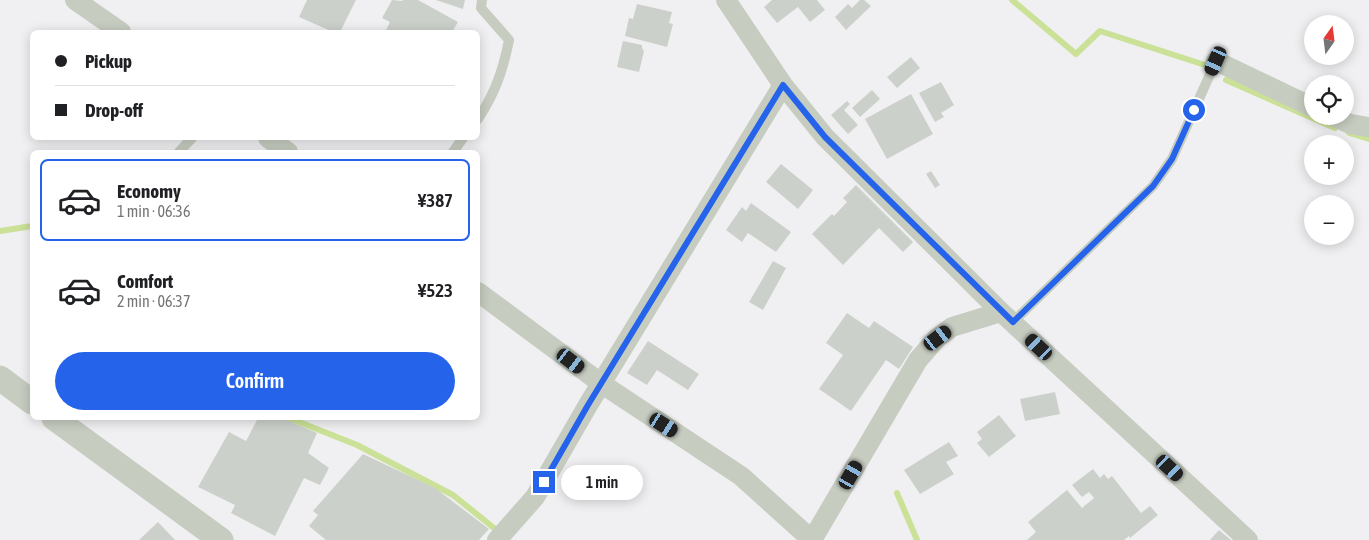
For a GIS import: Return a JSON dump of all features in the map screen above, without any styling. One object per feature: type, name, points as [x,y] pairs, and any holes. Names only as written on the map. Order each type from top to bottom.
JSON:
[{"type":"street","points":[[75,0],[118,30]]},
{"type":"street","points":[[726,0],[783,85],[825,137],[1007,317],[1248,540]]},
{"type":"street","points":[[1216,61],[1304,103]]},
{"type":"street","points":[[498,540],[535,497],[783,85]]},
{"type":"street","points":[[1354,125],[1369,127]]},
{"type":"street","points":[[271,140],[285,150]]},
{"type":"street","points":[[480,293],[602,384],[741,476],[812,540],[918,360],[938,338],[952,327],[1007,317]]},
{"type":"street","points":[[0,378],[30,400]]},
{"type":"street","points":[[57,420],[221,540]]},
{"type":"lane","points":[[480,116],[492,97],[505,61],[509,40],[481,8],[482,0]]},
{"type":"lane","points":[[1007,317],[1153,186],[1172,159],[1216,61]]},
{"type":"lane","points":[[181,150],[190,140]]},
{"type":"building","points":[[307,0],[356,0],[341,30],[328,30],[299,17]]},
{"type":"building","points":[[392,0],[418,0],[458,22],[453,30],[386,30],[390,22],[382,18]]},
{"type":"building","points":[[436,0],[465,0],[463,9]]},
{"type":"building","points":[[772,0],[817,0],[825,10],[810,22],[798,7],[777,23],[764,7]]},
{"type":"building","points":[[860,0],[864,0],[871,6],[846,30],[835,17],[848,4],[852,8]]},
{"type":"building","points":[[637,4],[672,12],[669,23],[673,24],[667,47],[625,36],[629,18],[633,19]]},
{"type":"building","points":[[623,41],[642,45],[644,51],[639,72],[617,67]]},
{"type":"building","points":[[911,57],[920,68],[897,88],[887,77]]},
{"type":"building","points":[[941,82],[954,105],[941,113],[944,117],[935,122],[919,93]]},
{"type":"building","points":[[872,90],[880,99],[860,117],[852,108]]},
{"type":"building","points":[[911,94],[933,134],[887,159],[865,119]]},
{"type":"building","points":[[847,101],[850,104],[844,110],[858,125],[848,134],[831,115]]},
{"type":"building","points":[[781,164],[813,190],[798,209],[766,182]]},
{"type":"building","points":[[931,171],[940,185],[935,188],[926,174]]},
{"type":"building","points":[[856,185],[913,242],[903,252],[879,228],[843,265],[812,234],[832,214],[834,216],[847,202],[843,198]]},
{"type":"building","points":[[751,203],[791,232],[776,252],[748,233],[742,242],[726,230],[742,207],[746,211]]},
{"type":"building","points":[[773,261],[786,268],[763,310],[749,302]]},
{"type":"building","points":[[847,313],[869,328],[874,321],[913,347],[899,369],[886,360],[851,411],[819,389],[843,355],[826,343]]},
{"type":"building","points":[[648,341],[699,374],[688,390],[657,370],[647,385],[627,373]]},
{"type":"building","points":[[1055,392],[1060,414],[1025,421],[1020,399]]},
{"type":"building","points":[[999,415],[1016,436],[989,457],[977,443],[982,439],[977,432]]},
{"type":"building","points":[[257,420],[287,420],[317,433],[308,453],[329,468],[320,485],[304,478],[275,536],[231,513],[235,505],[198,487],[229,432],[246,441]]},
{"type":"building","points":[[949,442],[958,456],[946,462],[954,474],[920,494],[904,470]]},
{"type":"building","points":[[363,454],[435,488],[489,529],[479,540],[326,540],[309,526],[318,515],[313,511]]},
{"type":"building","points":[[1093,469],[1100,478],[1104,474],[1108,479],[1112,476],[1141,513],[1150,506],[1158,515],[1130,538],[1129,536],[1124,540],[1027,540],[1036,532],[1028,522],[1067,490],[1082,508],[1094,498],[1089,492],[1082,497],[1072,485]]},
{"type":"building","points":[[158,522],[175,540],[139,540]]},
{"type":"building","points":[[1219,530],[1231,540],[1210,540]]},
{"type":"waterway","points":[[1012,0],[1076,54],[1100,31],[1205,65]]},
{"type":"waterway","points":[[1226,80],[1335,128]]},
{"type":"waterway","points":[[1349,133],[1369,139]]},
{"type":"waterway","points":[[0,231],[30,226]]},
{"type":"waterway","points":[[294,420],[357,445],[453,495],[494,528]]},
{"type":"waterway","points":[[897,493],[917,540]]},
{"type":"route","points":[[544,482],[588,405],[783,85],[825,137],[1013,322],[1153,186],[1172,159],[1194,110]]}]
